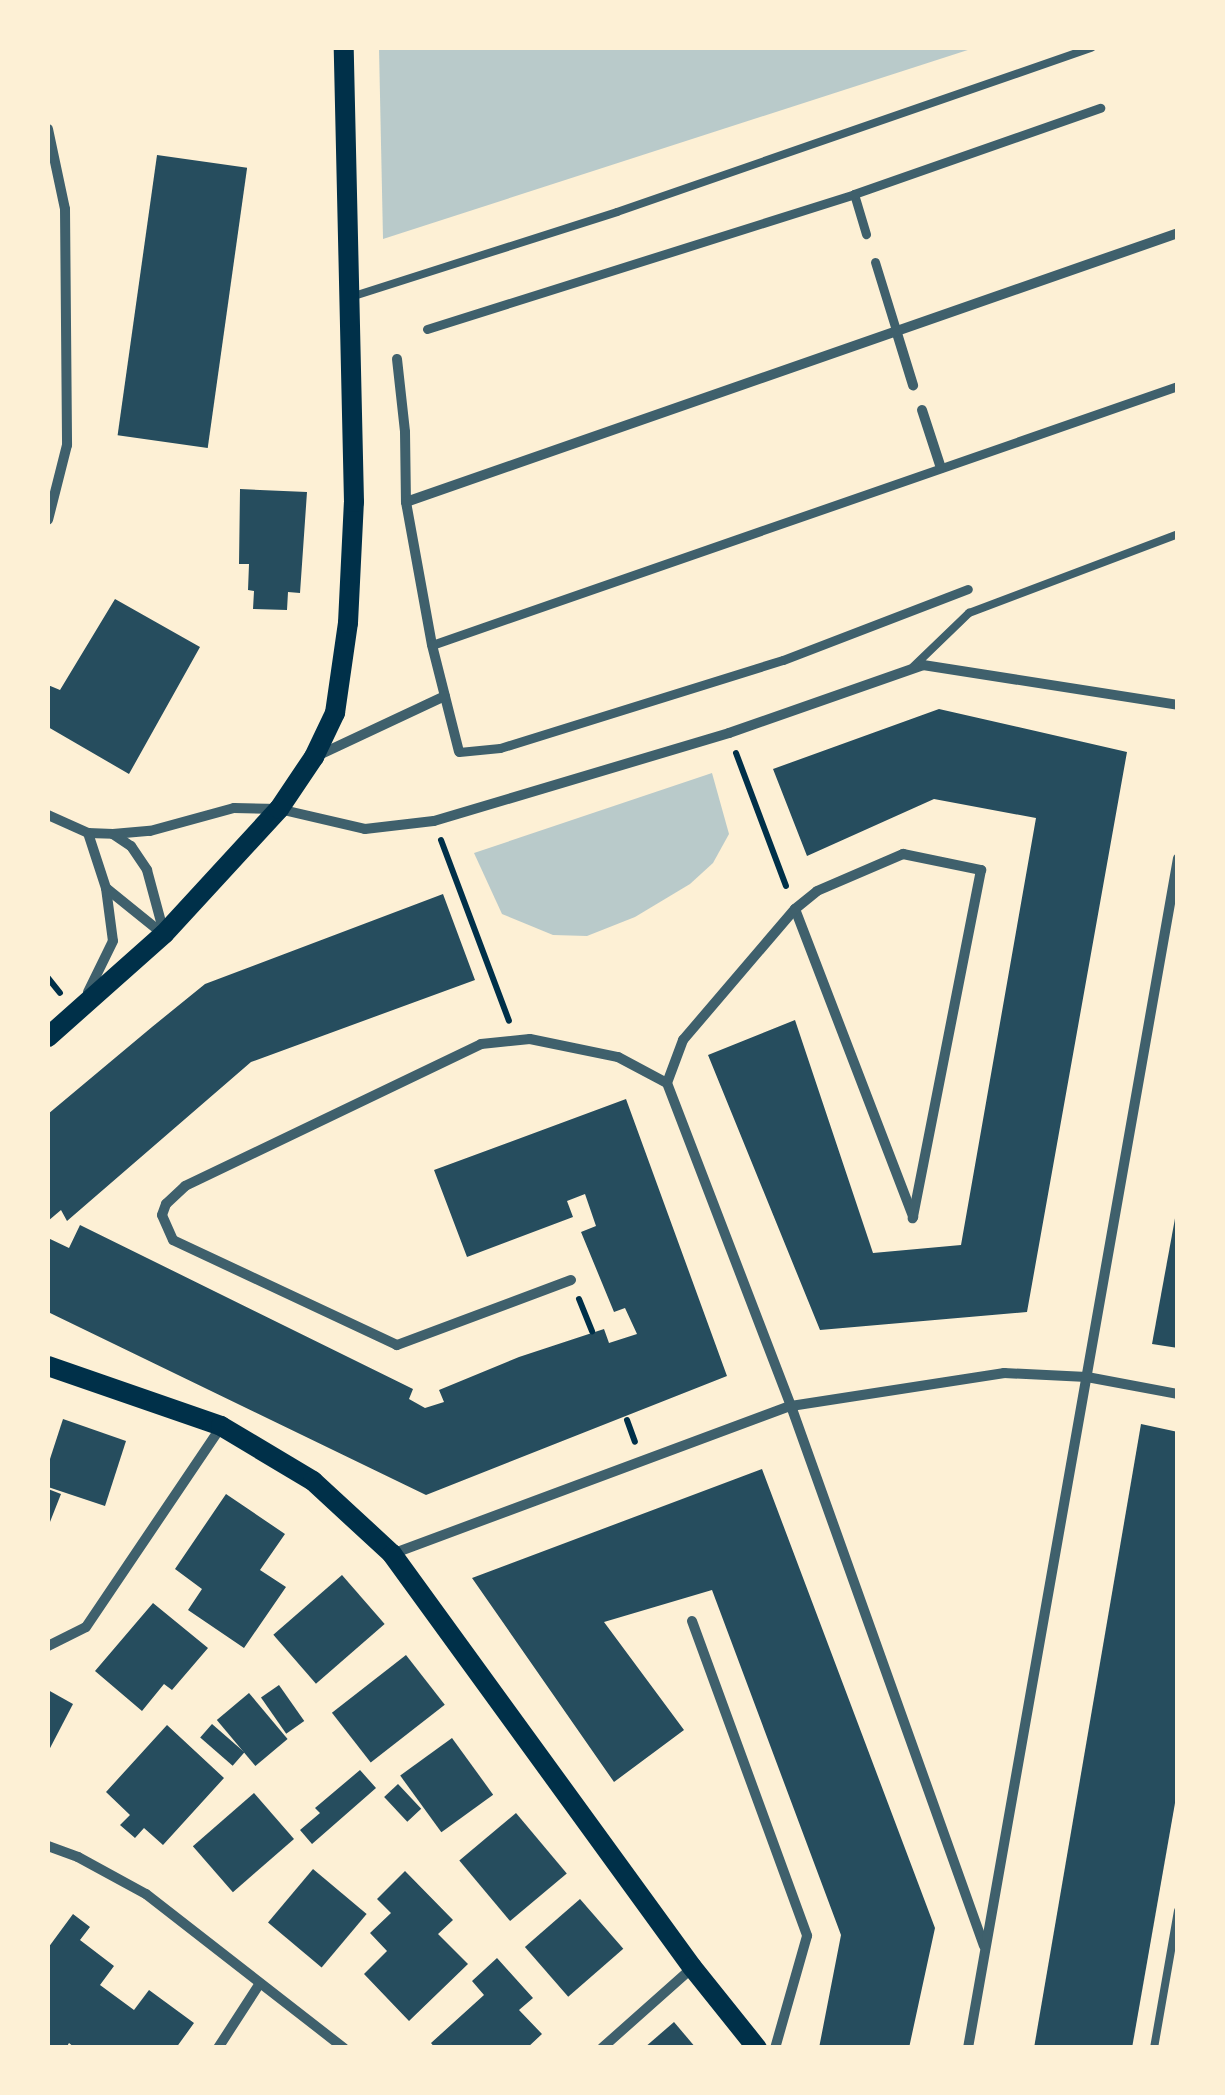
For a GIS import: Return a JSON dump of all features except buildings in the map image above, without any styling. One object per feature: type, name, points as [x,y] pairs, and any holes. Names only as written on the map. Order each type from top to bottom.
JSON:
[{"type":"main road","points":[[48,1037],[164,934],[279,809],[314,757],[335,714],[348,623],[354,502],[344,48]]},
{"type":"main road","points":[[48,1366],[222,1426],[312,1481],[392,1554],[692,1968],[757,2048]]},
{"type":"street","points":[[426,330],[854,194],[1100,108]]},
{"type":"street","points":[[48,129],[65,209],[68,446],[48,520]]},
{"type":"street","points":[[854,194],[866,234]]},
{"type":"street","points":[[406,502],[1178,233]]},
{"type":"street","points":[[875,262],[912,384]]},
{"type":"street","points":[[397,359],[405,432],[406,502],[432,645],[458,752],[500,748],[784,660],[968,589]]},
{"type":"street","points":[[432,645],[1178,386]]},
{"type":"street","points":[[922,410],[942,468]]},
{"type":"street","points":[[48,815],[88,833],[114,834],[150,830],[234,808],[279,809],[344,828],[434,820],[729,733],[913,667],[932,665],[1178,705]]},
{"type":"street","points":[[314,757],[444,696]]},
{"type":"street","points":[[77,1013],[105,963],[112,940],[106,888],[88,833]]},
{"type":"street","points":[[114,834],[132,846],[147,870],[164,934]]},
{"type":"street","points":[[667,1083],[683,1040],[795,909],[817,891],[888,857],[916,855],[981,870],[914,1218],[795,909]]},
{"type":"street","points":[[968,2048],[1178,858]]},
{"type":"street","points":[[106,888],[164,934]]},
{"type":"street","points":[[571,1280],[397,1345],[173,1240],[162,1224],[166,1204],[185,1186],[462,1050],[516,1038],[618,1056],[667,1083],[790,1406],[985,1946]]},
{"type":"street","points":[[392,1554],[790,1406],[1004,1373],[1086,1377],[1178,1394]]},
{"type":"street","points":[[48,1646],[86,1627],[222,1426]]},
{"type":"street","points":[[692,1621],[808,1936],[775,2048]]},
{"type":"street","points":[[48,1846],[78,1857],[146,1894],[344,2048]]},
{"type":"street","points":[[602,2048],[692,1968]]},
{"type":"street","points":[[218,2048],[260,1983]]},
{"type":"lane","points":[[350,297],[616,212],[1091,48]]},
{"type":"lane","points":[[913,667],[969,614],[1178,534]]},
{"type":"lane","points":[[1154,2048],[1178,1911]]},
{"type":"path","points":[[729,733],[795,909]]},
{"type":"path","points":[[434,820],[516,1038]]},
{"type":"shaded area","points":[[379,48],[974,48],[383,239]]},
{"type":"shaded area","points":[[712,773],[729,834],[713,863],[690,884],[635,917],[587,936],[553,935],[502,914],[474,853]]}]
